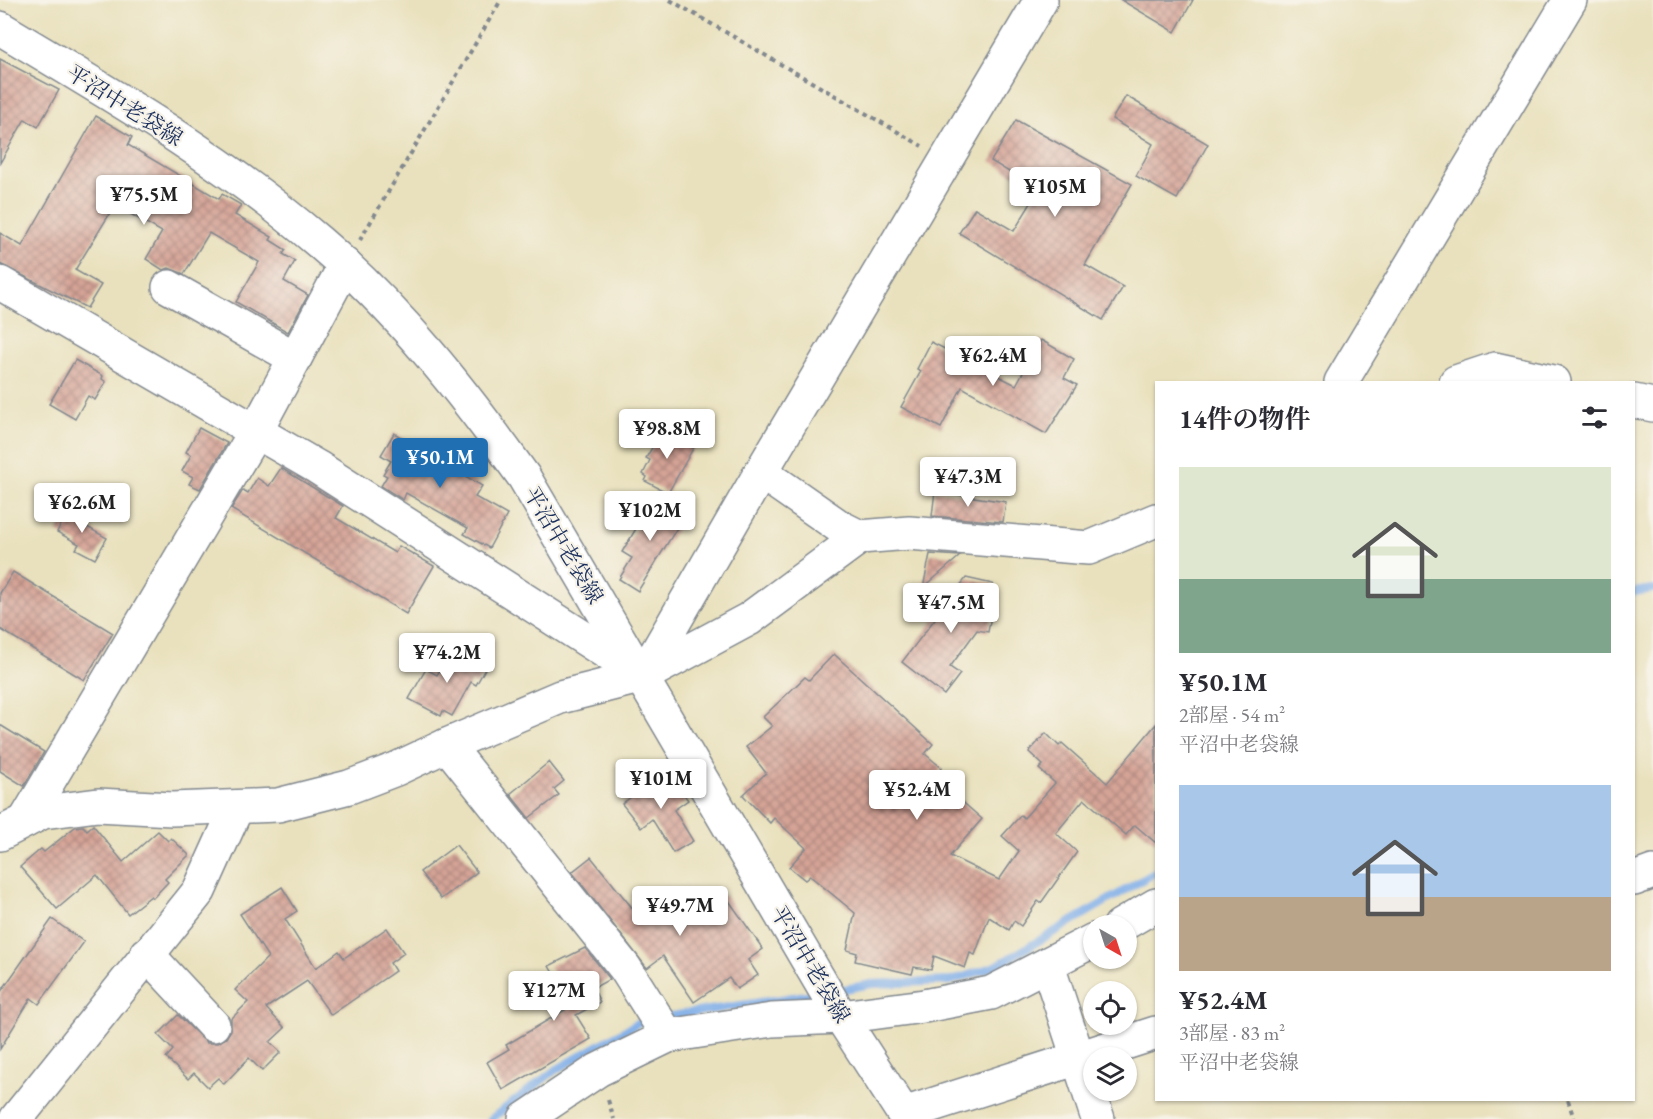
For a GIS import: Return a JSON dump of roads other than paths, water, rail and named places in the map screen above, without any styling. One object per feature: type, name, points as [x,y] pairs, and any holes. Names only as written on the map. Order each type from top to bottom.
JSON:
[{"type":"street","points":[[643,676],[760,472],[1041,0]]},
{"type":"street","points":[[1342,381],[1570,0]]},
{"type":"street","name":"平沼中老袋線","points":[[0,28],[160,124],[275,206],[345,265],[469,400],[524,477],[643,676],[841,1017],[906,1117]]},
{"type":"street","points":[[13,827],[256,431],[345,265]]},
{"type":"street","points":[[0,283],[317,467],[643,676]]},
{"type":"street","points":[[169,287],[295,358]]},
{"type":"street","points":[[1459,381],[1495,369],[1549,381]]},
{"type":"street","points":[[1635,401],[1653,405]]},
{"type":"street","points":[[760,472],[840,527],[860,537],[909,533],[1089,548],[1155,520]]},
{"type":"street","points":[[13,827],[43,812],[98,805],[172,809],[279,805],[349,787],[396,769],[560,697],[643,676],[749,619],[860,537]]},
{"type":"street","points":[[447,745],[625,968],[668,1036]]},
{"type":"street","points":[[16,1119],[199,891],[237,807]]},
{"type":"street","points":[[1635,879],[1653,872]]},
{"type":"street","points":[[1137,916],[1155,906]]},
{"type":"street","points":[[525,1119],[598,1070],[668,1036],[772,1020],[841,1017],[924,1006],[991,993],[1083,946]]},
{"type":"street","points":[[147,954],[213,1026]]},
{"type":"street","points":[[1048,966],[1098,1119]]},
{"type":"street","points":[[906,1117],[1155,1033]]},
{"type":"waterway","points":[[1635,592],[1653,589]]},
{"type":"waterway","points":[[834,991],[871,984],[951,981],[996,966],[1155,873]]},
{"type":"waterway","points":[[665,1017],[819,993]]},
{"type":"waterway","points":[[491,1119],[554,1071],[641,1021],[650,1020]]}]
